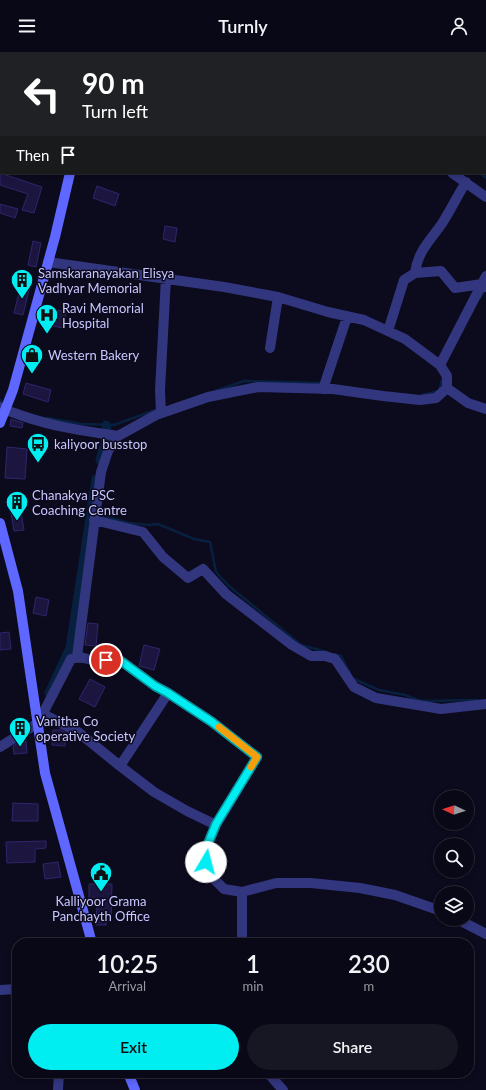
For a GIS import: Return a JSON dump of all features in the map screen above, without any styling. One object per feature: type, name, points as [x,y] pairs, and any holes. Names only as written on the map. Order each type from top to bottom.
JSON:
[{"type":"main road","points":[[0,423],[3,408],[14,390],[70,174]]},
{"type":"main road","points":[[0,523],[18,591],[40,719],[45,773],[91,938]]},
{"type":"main road","points":[[130,1078],[135,1090]]},
{"type":"street","points":[[454,174],[486,197]]},
{"type":"street","points":[[415,273],[416,262],[422,251],[443,222],[466,182]]},
{"type":"street","points":[[48,262],[224,286],[278,297],[347,317],[364,320],[405,339],[440,365],[447,376],[447,388],[436,398],[420,400],[323,389],[258,387],[208,397],[161,409],[118,436],[108,451],[101,472],[77,656]]},
{"type":"street","points":[[388,331],[404,280],[415,273],[441,271],[455,288],[484,283]]},
{"type":"street","points":[[161,409],[160,390],[166,278]]},
{"type":"street","points":[[440,365],[484,283]]},
{"type":"street","points":[[270,348],[278,297]]},
{"type":"street","points":[[323,389],[347,317]]},
{"type":"street","points":[[447,388],[468,403],[486,409]]},
{"type":"street","points":[[3,408],[63,428],[118,436]]},
{"type":"street","points":[[94,520],[143,532],[163,557],[188,578],[203,569],[226,594],[292,645],[311,656],[325,656],[335,659],[354,687],[376,698],[441,709],[486,704]]},
{"type":"street","points":[[0,747],[40,719],[71,659],[77,656],[97,661],[121,661],[155,686],[212,722],[257,757],[216,824],[207,846],[206,862],[209,874],[224,889],[242,892],[276,883],[311,883],[360,888],[395,895],[434,909]]},
{"type":"street","points":[[120,766],[168,693]]},
{"type":"street","points":[[40,719],[78,732],[154,792],[187,811],[216,824]]},
{"type":"street","points":[[242,892],[242,938]]},
{"type":"street","points":[[471,926],[486,934]]},
{"type":"street","points":[[0,990],[12,989]]},
{"type":"street","points":[[58,1090],[59,1078]]},
{"type":"street","points":[[272,1078],[283,1090]]},
{"type":"building","points":[[0,174],[3,174],[42,187],[34,213],[22,210],[28,194],[0,185]]},
{"type":"building","points":[[97,186],[119,194],[115,206],[93,198]]},
{"type":"building","points":[[0,204],[18,209],[15,218],[0,213]]},
{"type":"building","points":[[165,226],[177,228],[175,242],[163,239]]},
{"type":"building","points":[[33,241],[41,243],[36,267],[28,265]]},
{"type":"building","name":"Samskaranayakan Elisya Vadhyar Memorial","points":[[21,284],[30,286],[23,315],[14,313]]},
{"type":"building","points":[[52,309],[66,312],[63,328],[48,325]]},
{"type":"building","points":[[26,383],[51,390],[48,402],[23,394]]},
{"type":"building","points":[[11,419],[23,423],[22,428],[10,426]]},
{"type":"building","points":[[7,447],[27,449],[25,479],[5,478]]},
{"type":"building","name":"Chanakya PSC Coaching Centre","points":[[21,512],[24,530],[14,531],[11,513]]},
{"type":"building","points":[[36,597],[49,600],[46,616],[33,613]]},
{"type":"building","points":[[88,623],[98,624],[96,646],[85,645]]},
{"type":"building","points":[[9,632],[11,649],[0,650],[0,633]]},
{"type":"building","points":[[144,645],[160,649],[154,670],[139,666]]},
{"type":"building","points":[[90,679],[105,687],[95,707],[79,699]]},
{"type":"building","points":[[53,730],[61,730],[66,733],[65,746],[52,745]]},
{"type":"building","name":"Vanitha Co operative Society","points":[[21,741],[26,741],[27,753],[14,754],[13,746]]},
{"type":"building","points":[[13,803],[38,804],[38,821],[12,821]]},
{"type":"building","points":[[46,841],[46,848],[35,849],[35,862],[7,863],[6,842]]},
{"type":"building","points":[[58,862],[61,877],[45,879],[43,864]]},
{"type":"building","points":[[89,884],[112,884],[111,920],[106,920],[106,925],[96,925],[97,902],[89,902]]},
{"type":"waterway","points":[[481,174],[486,178]]},
{"type":"waterway","points":[[480,298],[486,289]]},
{"type":"waterway","points":[[422,395],[439,391],[443,376]]},
{"type":"waterway","points":[[215,391],[244,381],[322,383]]},
{"type":"waterway","points":[[47,418],[82,424],[114,425],[158,409]]},
{"type":"waterway","points":[[106,425],[107,430]]},
{"type":"waterway","points":[[100,460],[106,439]]},
{"type":"waterway","points":[[49,693],[70,648],[96,479]]},
{"type":"waterway","points":[[103,516],[129,523],[148,525],[158,524],[194,539],[210,542],[216,572],[229,586],[301,645],[327,652]]},
{"type":"waterway","points":[[334,654],[341,656],[350,673]]},
{"type":"waterway","points":[[354,679],[379,690],[405,695],[421,701],[477,700]]},
{"type":"slow traffic","points":[[219,727],[257,757],[251,767]]},
{"type":"place","name":"Samskaranayakan Elisya Vadhyar Memorial","points":[[22,300]]},
{"type":"place","name":"Ravi Memorial Hospital","points":[[47,334]]},
{"type":"place","name":"Western Bakery","points":[[32,374]]},
{"type":"place","name":"kaliyoor busstop","points":[[38,464]]},
{"type":"place","name":"Chanakya PSC Coaching Centre","points":[[17,522]]},
{"type":"place","name":"Vanitha Co operative Society","points":[[20,748]]},
{"type":"place","name":"Kalliyoor Grama Panchayth Office","points":[[101,892]]},
{"type":"route","points":[[106,660],[121,661],[155,686],[212,722],[257,757],[216,824],[207,846],[206,862]]}]
